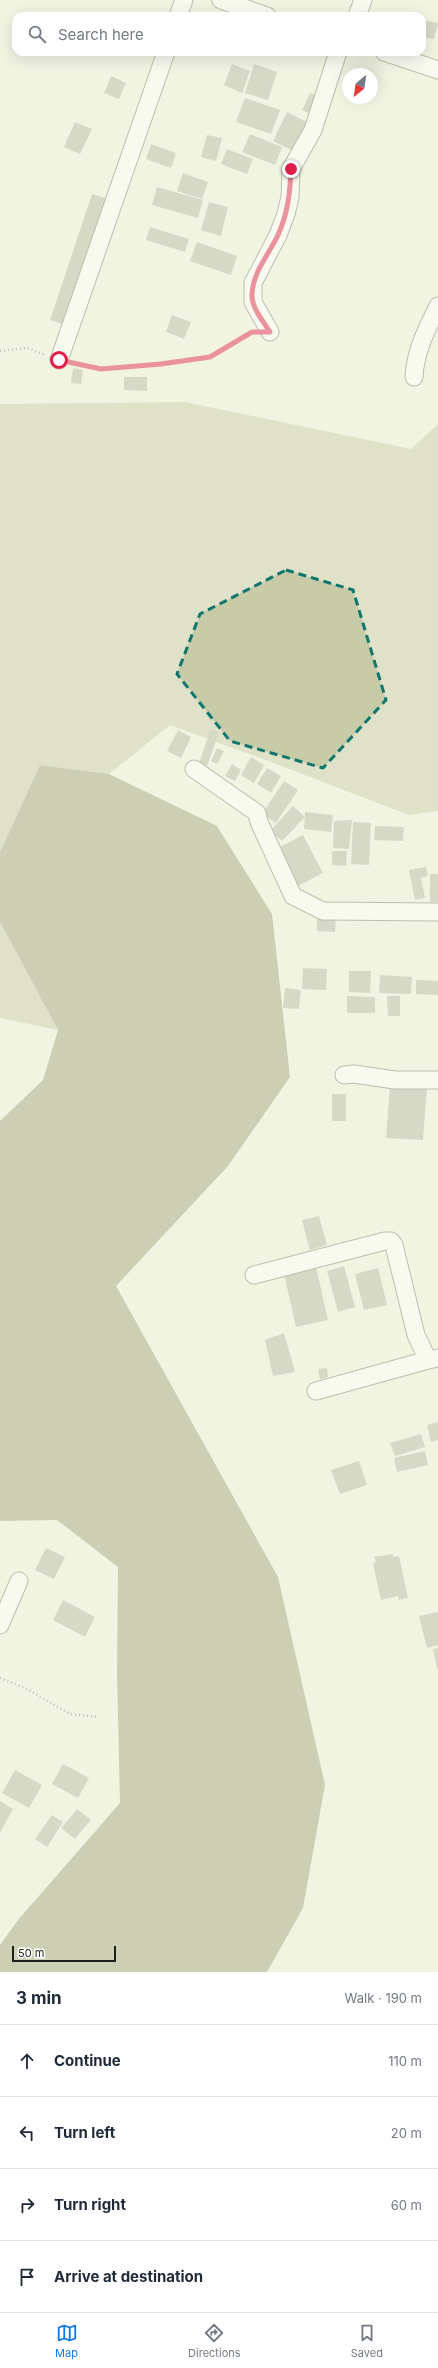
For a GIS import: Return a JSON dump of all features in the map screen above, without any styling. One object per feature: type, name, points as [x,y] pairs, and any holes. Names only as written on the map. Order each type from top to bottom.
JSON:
[{"type":"street","points":[[180,12],[184,0]]},
{"type":"street","points":[[221,0],[256,12]]},
{"type":"street","points":[[358,12],[363,0]]},
{"type":"street","points":[[59,360],[165,56]]},
{"type":"street","points":[[270,332],[253,302],[254,283],[278,235],[286,214],[290,197],[291,169],[313,130],[337,56]]},
{"type":"street","points":[[396,56],[438,70]]},
{"type":"street","points":[[414,377],[414,367],[421,343],[438,306]]},
{"type":"street","points":[[194,769],[257,813],[259,822],[293,896],[323,911],[438,912]]},
{"type":"street","points":[[344,1075],[354,1074],[395,1080],[438,1080]]},
{"type":"street","points":[[254,1275],[385,1241],[391,1242],[394,1245],[416,1335],[433,1359],[316,1391]]},
{"type":"street","points":[[0,1625],[19,1581]]},
{"type":"path","points":[[0,351],[27,348],[59,360],[101,369],[161,364],[210,357],[252,332],[270,332]]},
{"type":"path","points":[[0,1678],[27,1689],[70,1714],[99,1717]]},
{"type":"highlighted area","points":[[286,570],[353,590],[386,700],[323,768],[230,741],[177,674],[200,614]]},
{"type":"shaded area","points":[[185,402],[411,449],[438,424],[438,811],[409,815],[170,725],[109,774],[40,765],[0,852],[0,404]]},
{"type":"shaded area","points":[[40,765],[109,774],[217,826],[272,914],[290,1077],[228,1166],[116,1286],[278,1577],[325,1785],[303,1908],[267,1972],[0,1972],[0,1945],[18,1920],[120,1803],[117,1673],[118,1567],[57,1520],[0,1521],[0,1121],[43,1080],[58,1030],[0,922],[0,852]]},
{"type":"shaded area","points":[[0,922],[58,1030],[0,1018]]},
{"type":"building","points":[[426,21],[438,23],[434,39],[426,38]]},
{"type":"building","points":[[232,64],[250,71],[242,93],[224,85]]},
{"type":"building","points":[[254,64],[277,72],[268,100],[245,93]]},
{"type":"building","points":[[111,76],[126,83],[119,99],[104,93]]},
{"type":"building","points":[[310,93],[322,98],[314,115],[302,110]]},
{"type":"building","points":[[245,98],[280,110],[271,134],[236,122]]},
{"type":"building","points":[[287,112],[309,123],[295,152],[273,141]]},
{"type":"building","points":[[75,122],[92,129],[80,154],[64,147]]},
{"type":"building","points":[[250,134],[282,147],[275,165],[242,152]]},
{"type":"building","points":[[207,135],[222,138],[216,161],[201,157]]},
{"type":"building","points":[[151,144],[176,153],[171,168],[146,159]]},
{"type":"building","points":[[227,149],[253,159],[247,174],[221,164]]},
{"type":"building","points":[[183,173],[208,182],[202,199],[177,191]]},
{"type":"building","points":[[157,187],[203,200],[198,218],[152,205]]},
{"type":"building","points":[[92,194],[108,199],[66,325],[50,320]]},
{"type":"building","points":[[209,202],[228,207],[221,236],[201,230]]},
{"type":"building","points":[[150,227],[189,239],[185,252],[146,240]]},
{"type":"building","points":[[197,242],[237,256],[231,275],[190,261]]},
{"type":"building","points":[[172,315],[191,322],[184,339],[166,332]]},
{"type":"building","points":[[73,368],[83,370],[81,384],[71,383]]},
{"type":"building","points":[[124,377],[147,377],[147,391],[124,390]]},
{"type":"building","points":[[211,729],[219,732],[206,769],[198,766]]},
{"type":"building","points":[[178,730],[191,737],[181,758],[167,751]]},
{"type":"building","points":[[217,748],[224,751],[217,764],[211,761]]},
{"type":"building","points":[[251,757],[264,765],[254,783],[241,775]]},
{"type":"building","points":[[232,764],[241,770],[235,781],[225,776]]},
{"type":"building","points":[[267,768],[281,776],[271,793],[257,784]]},
{"type":"building","points":[[284,781],[298,790],[276,823],[262,814]]},
{"type":"building","points":[[293,806],[305,817],[282,841],[270,831]]},
{"type":"building","points":[[305,812],[333,815],[331,832],[304,829]]},
{"type":"building","points":[[352,820],[349,849],[333,848],[334,821]]},
{"type":"building","points":[[353,822],[371,823],[369,865],[351,864]]},
{"type":"building","points":[[375,826],[404,827],[403,841],[374,840]]},
{"type":"building","points":[[303,835],[323,873],[298,886],[278,848]]},
{"type":"building","points":[[332,851],[347,851],[346,866],[332,865]]},
{"type":"building","points":[[426,867],[428,876],[421,878],[425,898],[415,900],[409,870]]},
{"type":"building","points":[[430,874],[438,874],[438,902],[430,902]]},
{"type":"building","points":[[317,916],[336,918],[335,932],[317,931]]},
{"type":"building","points":[[303,968],[327,969],[326,990],[302,989]]},
{"type":"building","points":[[349,971],[371,971],[370,993],[349,992]]},
{"type":"building","points":[[380,975],[412,977],[411,994],[379,993]]},
{"type":"building","points":[[416,980],[438,981],[438,995],[416,994]]},
{"type":"building","points":[[285,988],[301,990],[299,1009],[283,1008]]},
{"type":"building","points":[[347,996],[375,997],[375,1013],[347,1013]]},
{"type":"building","points":[[387,996],[400,996],[400,1016],[388,1016]]},
{"type":"building","points":[[390,1086],[427,1088],[423,1140],[386,1138]]},
{"type":"building","points":[[332,1094],[346,1094],[346,1121],[332,1121]]},
{"type":"building","points":[[319,1216],[327,1245],[310,1250],[302,1220]]},
{"type":"building","points":[[344,1266],[355,1307],[338,1312],[327,1271]]},
{"type":"building","points":[[316,1267],[328,1320],[296,1327],[284,1274]]},
{"type":"building","points":[[378,1268],[387,1305],[364,1310],[355,1274]]},
{"type":"building","points":[[284,1333],[295,1372],[273,1376],[265,1340]]},
{"type":"building","points":[[327,1368],[328,1377],[320,1379],[318,1369]]},
{"type":"building","points":[[438,1422],[438,1440],[431,1442],[427,1425]]},
{"type":"building","points":[[421,1434],[425,1447],[395,1456],[390,1443]]},
{"type":"building","points":[[425,1451],[428,1465],[397,1472],[394,1458]]},
{"type":"building","points":[[359,1461],[367,1485],[340,1494],[331,1470]]},
{"type":"building","points":[[46,1548],[65,1557],[54,1579],[35,1570]]},
{"type":"building","points":[[393,1554],[393,1557],[399,1556],[408,1598],[399,1600],[398,1596],[381,1600],[373,1564],[376,1562],[374,1557]]},
{"type":"building","points":[[63,1600],[95,1617],[85,1637],[53,1620]]},
{"type":"building","points":[[438,1612],[438,1645],[427,1648],[419,1616]]},
{"type":"building","points":[[438,1648],[438,1668],[437,1668],[433,1649]]},
{"type":"building","points":[[63,1764],[89,1778],[78,1798],[52,1784]]},
{"type":"building","points":[[15,1770],[42,1785],[29,1808],[2,1793]]},
{"type":"building","points":[[0,1801],[13,1809],[0,1833]]},
{"type":"building","points":[[77,1809],[91,1820],[75,1839],[61,1828]]},
{"type":"building","points":[[52,1815],[63,1822],[47,1847],[35,1839]]},
{"type":"route","points":[[59,360],[101,369],[161,364],[210,357],[252,332],[270,332],[253,302],[252,294],[257,274],[278,235],[286,214],[290,197],[291,169]]}]
